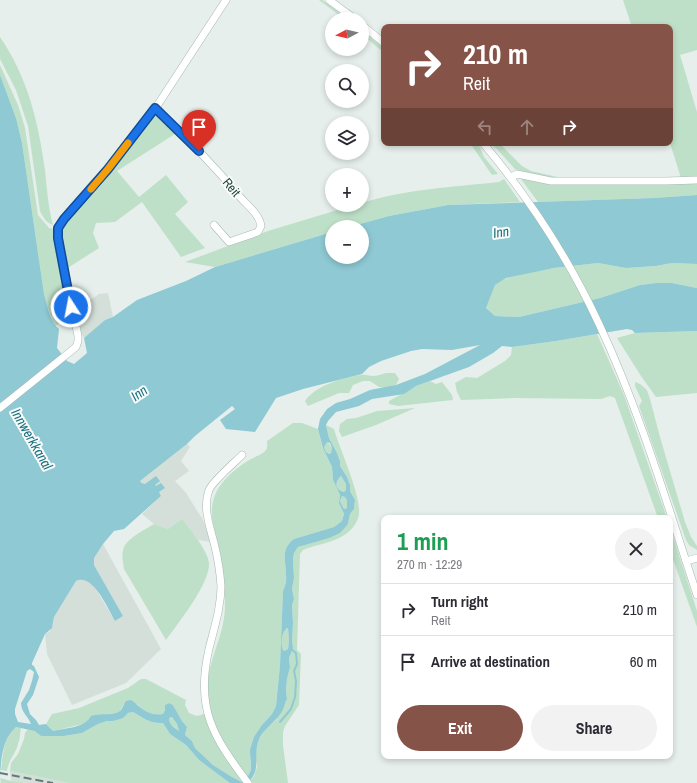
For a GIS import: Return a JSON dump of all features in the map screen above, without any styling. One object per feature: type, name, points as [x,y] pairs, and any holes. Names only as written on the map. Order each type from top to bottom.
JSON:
[{"type":"street","points":[[0,408],[76,347],[78,341],[63,266],[58,228],[64,219],[108,169],[155,108],[226,0]]},
{"type":"street","points":[[329,0],[345,12]]},
{"type":"street","points":[[369,31],[381,41]]},
{"type":"street","name":"Reit","points":[[155,108],[190,140],[218,171],[257,216],[261,226],[258,232],[229,242],[214,225]]},
{"type":"street","points":[[485,146],[511,177],[538,217],[579,284],[608,342],[630,396],[671,515]]},
{"type":"street","points":[[511,177],[517,174],[552,180],[697,180]]},
{"type":"street","points":[[242,455],[213,484],[209,490],[206,502],[211,533],[216,548],[221,594],[218,616],[208,656],[204,694],[207,712],[215,733],[245,780]]},
{"type":"street","points":[[673,521],[697,595]]},
{"type":"street","points":[[686,561],[697,558]]},
{"type":"shaded area","points":[[108,293],[113,317],[105,320],[84,338],[80,332],[76,313],[86,303],[99,294]]},
{"type":"shaded area","points":[[187,444],[190,447],[181,461],[189,471],[175,481],[186,493],[203,520],[211,542],[198,540],[182,519],[168,529],[154,524],[142,514],[161,496],[155,485],[149,482],[145,484],[140,481]]},
{"type":"shaded area","points":[[103,544],[161,649],[126,683],[72,705],[47,654],[45,634],[49,632],[53,625],[54,617],[76,581],[81,579],[88,581],[94,586],[115,621],[123,616],[94,565],[94,558]]},
{"type":"shaded area","points":[[10,771],[69,783],[29,783],[11,781]]},
{"type":"green space","points":[[319,0],[322,0],[338,12],[335,12]]},
{"type":"green space","points":[[623,0],[697,0],[697,50],[680,55],[697,112],[697,178],[681,178],[671,146],[673,146],[673,24],[631,24]]},
{"type":"green space","points":[[369,36],[381,46],[381,50],[369,40]]},
{"type":"green space","points":[[0,37],[10,52],[25,84],[35,117],[53,225],[44,218],[40,211],[28,126],[16,90],[0,59]]},
{"type":"green space","points":[[0,65],[18,105],[25,128],[38,215],[49,228],[56,230],[71,316],[55,326],[46,304],[44,294],[22,143],[16,118],[0,75]]},
{"type":"green space","points":[[154,116],[160,116],[178,132],[117,171],[139,197],[166,175],[188,202],[175,214],[205,248],[181,257],[142,202],[115,222],[96,223],[93,233],[99,248],[66,269],[61,232],[63,224]]},
{"type":"green space","points":[[472,146],[479,146],[484,157],[498,174],[492,175]]},
{"type":"green space","points":[[493,146],[502,146],[522,166],[531,171],[562,178],[548,179],[523,174],[515,169]]},
{"type":"green space","points":[[504,179],[520,202],[448,205],[389,216],[369,222],[369,220],[325,220],[325,234],[215,267],[185,262],[268,231],[331,212],[369,212],[369,201],[379,198],[430,189],[499,182]]},
{"type":"green space","points":[[521,179],[697,181],[697,195],[538,202]]},
{"type":"green space","points":[[598,263],[626,268],[656,266],[672,263],[697,264],[697,288],[672,283],[640,285],[600,298],[519,317],[495,316],[486,308],[495,285],[502,280],[513,276],[560,267]]},
{"type":"green space","points":[[697,331],[697,393],[656,397],[617,338],[635,333]]},
{"type":"green space","points":[[597,334],[624,395],[666,515],[657,515],[615,398],[610,396],[601,399],[514,398],[461,400],[455,383],[466,377],[477,378],[505,361],[511,355],[512,347]]},
{"type":"green space","points":[[386,373],[395,373],[399,379],[396,385],[386,388],[379,387],[370,381],[363,381],[353,385],[349,393],[339,393],[308,406],[305,401],[316,391],[338,380],[362,375],[375,376]]},
{"type":"green space","points":[[430,381],[436,384],[442,382],[452,395],[453,400],[398,406],[389,404],[389,401],[416,386]]},
{"type":"green space","points":[[635,382],[647,390],[685,522],[691,537],[697,546],[697,550],[689,545],[686,540],[639,406],[642,401],[635,386]]},
{"type":"green space","points":[[415,408],[376,425],[342,437],[339,431],[340,424],[347,419],[356,418],[377,411]]},
{"type":"green space","points":[[293,423],[302,423],[318,429],[323,448],[332,467],[333,480],[340,495],[339,503],[344,514],[342,521],[334,527],[294,539],[285,551],[286,579],[283,591],[280,665],[276,706],[272,714],[262,725],[250,759],[251,770],[247,778],[229,752],[219,733],[210,713],[208,703],[208,678],[222,630],[225,606],[222,566],[212,519],[212,508],[215,495],[225,479],[240,466],[265,451],[267,448],[267,441]]},
{"type":"green space","points":[[326,425],[334,429],[350,472],[357,496],[359,514],[354,526],[346,534],[303,550],[300,554],[297,650],[301,654],[299,705],[285,726],[283,732],[283,745],[288,783],[252,783],[250,781],[254,776],[257,767],[255,754],[258,741],[265,729],[276,720],[287,699],[287,679],[290,667],[289,658],[293,648],[292,605],[294,599],[292,589],[294,578],[294,553],[298,547],[311,543],[348,524],[350,514],[354,509],[355,500],[350,491],[350,485],[340,466],[340,461],[329,438]]},
{"type":"green space","points":[[327,441],[332,448],[331,453],[329,454],[326,452],[324,447]]},
{"type":"green space","points":[[341,476],[346,484],[346,491],[344,492],[338,489],[336,485]]},
{"type":"green space","points":[[342,496],[346,497],[347,500],[347,508],[344,509],[340,501]]},
{"type":"green space","points":[[182,519],[198,540],[208,558],[208,572],[199,592],[166,640],[124,569],[122,558],[126,544],[138,534],[154,524],[168,529]]},
{"type":"green space","points":[[673,536],[697,611],[697,627],[673,559]]},
{"type":"green space","points":[[286,628],[288,629],[289,645],[288,649],[284,651],[282,639]]},
{"type":"green space","points":[[141,679],[146,679],[186,700],[185,705],[189,713],[197,716],[204,714],[216,743],[242,782],[213,765],[195,748],[192,741],[185,735],[187,727],[173,705],[169,703],[165,705],[163,714],[159,715],[149,713],[137,704],[124,704],[120,711],[116,713],[109,714],[83,724],[53,731],[46,724],[52,714],[79,708],[128,688]]},
{"type":"green space","points":[[133,712],[151,722],[163,723],[170,734],[186,745],[199,760],[231,783],[69,783],[10,771],[11,763],[18,754],[25,733],[28,729],[36,731],[41,736],[64,736],[82,733],[98,724],[113,721]]},
{"type":"green space","points":[[172,717],[177,724],[179,731],[170,722],[169,718]]},
{"type":"green space","points":[[16,727],[21,728],[17,748],[9,763],[7,771],[1,770],[6,741],[8,736]]},
{"type":"green space","points":[[0,778],[11,781],[29,783],[1,783]]},
{"type":"water","points":[[0,75],[16,118],[22,143],[44,294],[51,318],[59,329],[57,348],[67,361],[74,364],[87,353],[84,338],[105,320],[113,317],[137,300],[186,281],[215,267],[325,234],[325,264],[369,264],[369,222],[389,216],[448,205],[654,198],[697,195],[697,264],[672,263],[656,266],[626,268],[598,263],[554,268],[506,278],[495,285],[486,308],[495,316],[519,317],[600,298],[640,285],[672,283],[697,288],[697,331],[635,333],[632,330],[627,329],[512,347],[502,346],[469,367],[416,386],[404,394],[372,399],[359,406],[336,412],[328,421],[326,425],[329,438],[337,453],[340,466],[350,485],[350,491],[355,500],[354,509],[350,514],[348,524],[340,533],[329,538],[298,547],[294,553],[294,578],[292,589],[294,599],[292,605],[293,648],[289,658],[290,667],[286,690],[287,699],[281,713],[260,737],[257,748],[256,769],[252,778],[247,783],[230,783],[199,760],[186,745],[170,734],[163,723],[151,722],[133,712],[128,713],[123,718],[98,724],[82,733],[64,736],[41,736],[35,731],[16,727],[8,737],[2,757],[0,777]],"holes":[[[480,345],[425,374],[396,385],[370,390],[350,399],[336,403],[327,409],[320,419],[318,429],[323,448],[332,467],[333,480],[340,495],[339,503],[344,514],[342,521],[334,527],[294,539],[285,551],[286,579],[283,591],[280,665],[276,706],[272,714],[254,737],[250,750],[251,770],[247,778],[242,782],[232,777],[213,765],[195,748],[192,741],[185,735],[187,727],[173,705],[169,703],[165,705],[163,714],[158,715],[142,709],[131,700],[126,701],[119,712],[91,716],[84,723],[75,727],[53,731],[46,724],[39,725],[30,714],[27,704],[33,695],[39,677],[32,663],[45,634],[52,628],[54,617],[76,581],[82,580],[88,582],[94,587],[115,621],[123,616],[94,565],[94,558],[114,531],[124,529],[161,496],[159,492],[165,488],[161,483],[156,486],[155,485],[160,481],[156,476],[145,484],[140,481],[232,406],[235,409],[220,420],[226,429],[255,432],[276,398],[303,389],[362,374],[369,367],[381,361],[411,351],[422,349],[452,350]],[[327,442],[330,443],[332,448],[331,453],[329,454],[326,452],[324,447]],[[341,476],[346,484],[346,490],[344,492],[338,489],[336,485]],[[342,496],[345,497],[347,500],[347,508],[344,509],[340,501]],[[287,628],[289,634],[288,649],[284,651],[282,636]],[[30,669],[34,672],[29,690],[21,703],[22,709],[31,724],[18,722],[15,714],[15,709],[27,671]],[[172,717],[177,724],[179,731],[172,726],[169,718]]]},
{"type":"waterway","points":[[280,722],[291,709],[295,697],[296,681],[294,671],[297,664],[296,653],[291,649]]},
{"type":"railway","points":[[0,773],[53,783]]},
{"type":"slow traffic","points":[[91,189],[128,143]]},
{"type":"route","points":[[71,307],[58,238],[58,228],[64,219],[108,169],[155,108],[190,140],[199,151]]},
{"type":"water label","name":"Inn","points":[[501,232]]},
{"type":"water label","name":"Inn","points":[[139,393]]},
{"type":"water label","name":"Innwerkkanal","points":[[32,439]]}]
